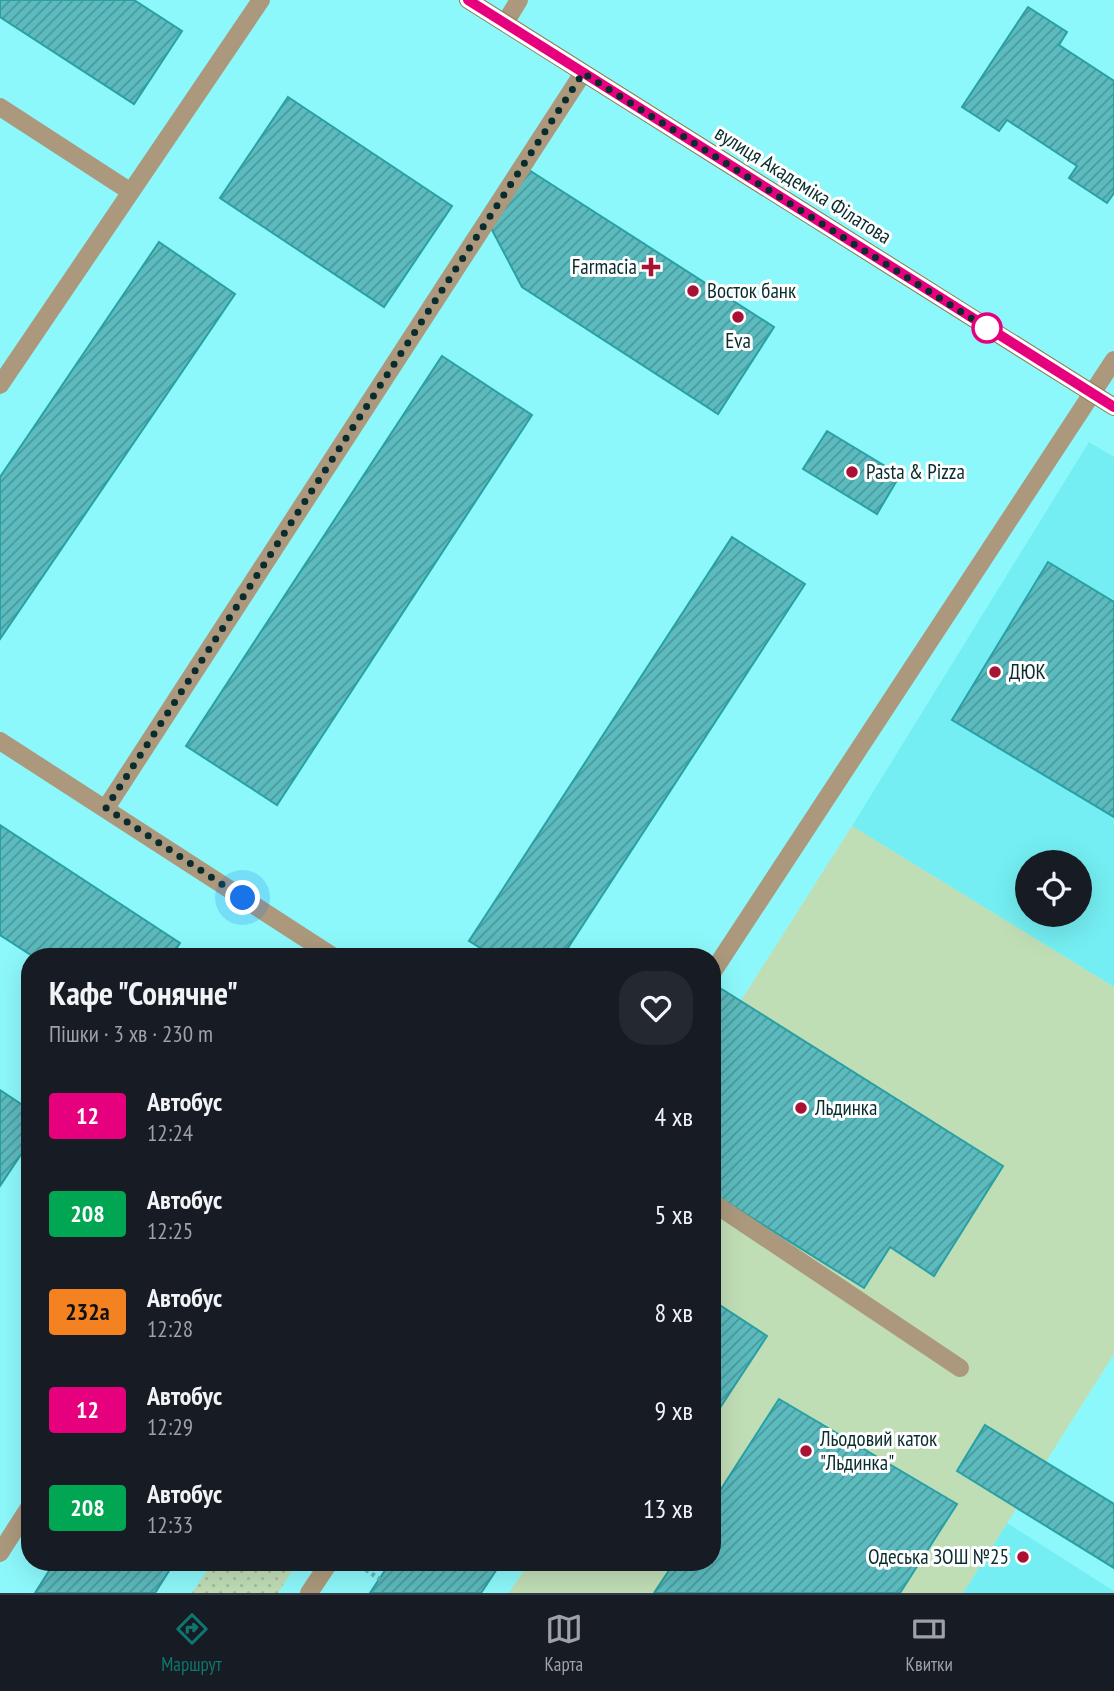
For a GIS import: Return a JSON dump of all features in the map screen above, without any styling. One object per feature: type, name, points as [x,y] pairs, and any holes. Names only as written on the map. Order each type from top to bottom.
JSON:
[{"type":"main road","name":"вулиця Академіка Філатова","points":[[468,0],[1114,407]]},
{"type":"lane","points":[[0,385],[261,0]]},
{"type":"lane","points":[[505,23],[519,0]]},
{"type":"lane","points":[[106,808],[583,73]]},
{"type":"lane","points":[[0,107],[131,192]]},
{"type":"lane","points":[[721,959],[1114,360]]},
{"type":"lane","points":[[0,741],[320,948]]},
{"type":"lane","points":[[721,1208],[960,1368]]},
{"type":"lane","points":[[0,1553],[21,1520]]},
{"type":"lane","points":[[309,1593],[323,1571]]},
{"type":"path","points":[[368,1571],[380,1578]]},
{"type":"shaded area","points":[[1089,442],[1114,457],[1114,987],[1016,927],[1092,927],[1092,850],[1015,850],[1015,926],[852,826]]},
{"type":"shaded area","name":"Одеська ЗОШ №25","points":[[1007,1523],[1114,1591],[1114,1593],[963,1593]]},
{"type":"green space","points":[[852,826],[1114,987],[1114,1354],[963,1593],[509,1593],[524,1571],[721,1571],[721,1032]]},
{"type":"green space","points":[[207,1571],[292,1571],[278,1593],[192,1593]]},
{"type":"building","points":[[0,0],[134,0],[182,31],[134,104],[0,17]]},
{"type":"building","points":[[1028,7],[1067,32],[1059,45],[1114,81],[1114,193],[1107,203],[1069,178],[1077,166],[1007,120],[999,131],[962,107]]},
{"type":"building","points":[[288,97],[452,206],[384,307],[220,198]]},
{"type":"building","points":[[529,170],[774,327],[718,414],[522,287],[491,228]]},
{"type":"building","points":[[159,242],[235,294],[0,639],[0,477]]},
{"type":"building","points":[[442,356],[532,415],[277,805],[186,746]]},
{"type":"building","name":"Pasta & Pizza","points":[[827,431],[900,475],[877,514],[803,469]]},
{"type":"building","points":[[732,537],[805,584],[568,948],[480,948],[469,941]]},
{"type":"building","points":[[1048,562],[1114,602],[1114,817],[952,720]]},
{"type":"building","points":[[0,825],[180,943],[177,948],[21,949],[0,935]]},
{"type":"building","points":[[721,989],[1003,1166],[934,1276],[890,1247],[864,1288],[721,1199]]},
{"type":"building","points":[[0,1090],[21,1104],[21,1154],[0,1186]]},
{"type":"building","points":[[721,1306],[767,1336],[721,1406]]},
{"type":"building","name":"Льодовий каток \"Льдинка\"","points":[[779,1399],[957,1504],[900,1593],[654,1593],[669,1571],[721,1571],[721,1489]]},
{"type":"building","points":[[985,1425],[1114,1504],[1114,1568],[957,1471]]},
{"type":"building","points":[[49,1571],[169,1571],[155,1593],[35,1593]]},
{"type":"building","points":[[385,1571],[496,1571],[481,1593],[370,1593]]},
{"type":"bus line","name":"12","points":[[468,0],[1114,407]]},
{"type":"place","name":"Farmacia","points":[[651,267]]},
{"type":"place","name":"Восток банк","points":[[693,291]]},
{"type":"place","name":"Eva","points":[[738,317]]},
{"type":"place","name":"Pasta & Pizza","points":[[852,472]]},
{"type":"place","name":"ДЮК","points":[[995,672]]},
{"type":"place","name":"Льдинка","points":[[801,1108]]},
{"type":"place","name":"Льодовий каток \"Льдинка\"","points":[[806,1451]]},
{"type":"place","name":"Одеська ЗОШ №25","points":[[1023,1557]]},
{"type":"route","points":[[243,898],[106,808],[583,73],[987,328]]}]
